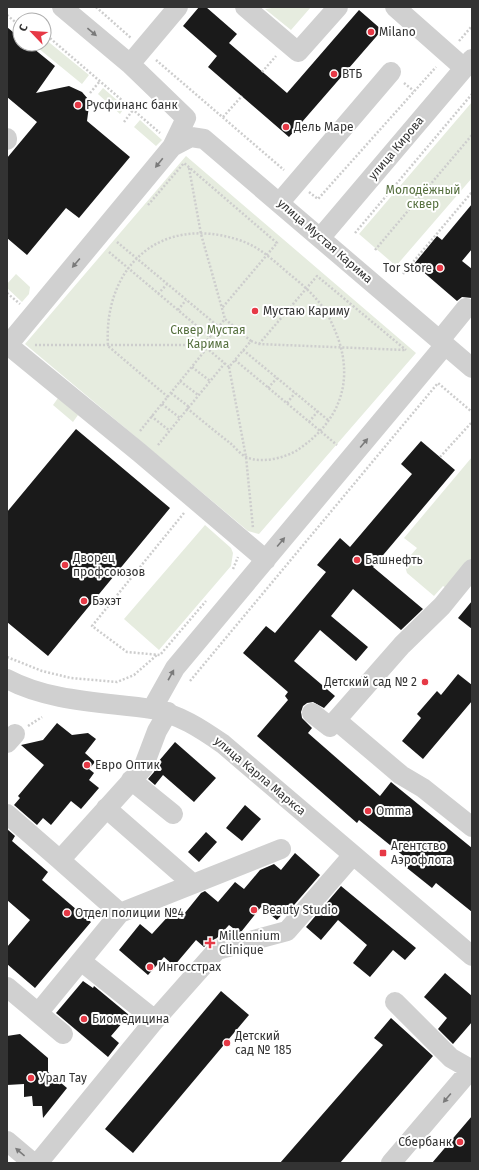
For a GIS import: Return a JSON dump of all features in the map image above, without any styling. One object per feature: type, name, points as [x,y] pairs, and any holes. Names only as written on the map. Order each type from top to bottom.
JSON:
[{"type":"street","points":[[62,7],[130,64],[186,118],[8,346],[140,453],[266,560]]},
{"type":"street","points":[[130,64],[178,7]]},
{"type":"street","points":[[245,7],[298,52],[338,7]]},
{"type":"street","points":[[395,7],[448,53],[468,64]]},
{"type":"street","name":"улица Кирова","points":[[321,237],[468,64]]},
{"type":"street","points":[[280,202],[397,77]]},
{"type":"street","name":"улица Мустая Карима","points":[[168,142],[191,137],[204,139],[321,237],[472,368]]},
{"type":"street","points":[[60,860],[142,768],[157,731],[160,711],[175,668],[266,560],[443,342],[466,308]]},
{"type":"street","points":[[312,713],[330,727],[402,645],[442,606],[472,570]]},
{"type":"street","name":"улица Карла Маркса","points":[[7,679],[26,688],[49,694],[160,711],[187,720],[223,744],[472,956]]},
{"type":"street","points":[[336,720],[401,775],[423,788],[472,827]]},
{"type":"street","points":[[132,780],[173,814]]},
{"type":"street","points":[[106,808],[193,884]]},
{"type":"street","points":[[7,814],[120,913]]},
{"type":"street","points":[[38,1013],[120,913],[281,849]]},
{"type":"street","points":[[38,1163],[155,1020],[217,950],[287,931],[353,855]]},
{"type":"street","points":[[81,961],[155,1020]]},
{"type":"street","points":[[7,987],[63,1034]]},
{"type":"street","points":[[391,1163],[472,1069],[451,1058],[395,1002]]},
{"type":"street","points":[[7,1141],[33,1163]]},
{"type":"path","points":[[96,7],[318,199],[472,26]]},
{"type":"path","points":[[52,40],[168,142]]},
{"type":"path","points":[[397,77],[414,91]]},
{"type":"path","points":[[90,93],[100,81]]},
{"type":"path","points":[[355,233],[472,94]]},
{"type":"path","points":[[223,117],[242,96]]},
{"type":"path","points":[[124,122],[133,110]]},
{"type":"path","points":[[375,250],[472,135]]},
{"type":"path","points":[[184,163],[277,244],[222,308]]},
{"type":"path","points":[[189,167],[201,234],[225,319],[251,341],[259,344],[406,350],[317,276],[259,344]]},
{"type":"path","points":[[403,274],[472,192]]},
{"type":"path","points":[[108,346],[109,314],[116,292],[128,268],[136,258],[148,249],[164,241],[178,236],[201,234],[238,240],[254,246],[267,255],[307,288],[319,302],[328,316],[341,348],[344,383],[338,406],[320,431],[298,450],[286,456],[260,460],[246,457],[171,393]]},
{"type":"path","points":[[117,242],[219,327]]},
{"type":"path","points":[[109,252],[210,337]]},
{"type":"path","points":[[158,294],[167,284]]},
{"type":"path","points":[[7,294],[23,307]]},
{"type":"path","points":[[178,310],[186,300]]},
{"type":"path","points":[[203,345],[225,319]]},
{"type":"path","points":[[229,367],[251,341]]},
{"type":"path","points":[[30,344],[108,346],[203,345],[225,363],[229,367],[246,457],[254,526],[252,531]]},
{"type":"path","points":[[108,346],[168,396]]},
{"type":"path","points":[[136,436],[207,348]]},
{"type":"path","points":[[243,350],[328,420]]},
{"type":"path","points":[[235,360],[338,445]]},
{"type":"path","points":[[154,450],[225,363]]},
{"type":"path","points":[[192,366],[210,381]]},
{"type":"path","points":[[268,388],[277,378]]},
{"type":"path","points":[[180,381],[198,396]]},
{"type":"path","points":[[190,681],[438,383],[472,412]]},
{"type":"path","points":[[287,403],[295,393]]},
{"type":"path","points":[[162,404],[180,418]]},
{"type":"path","points":[[309,422],[318,411]]},
{"type":"path","points":[[151,416],[170,431]]},
{"type":"path","points":[[440,457],[472,422]]},
{"type":"path","points":[[158,654],[127,652],[92,626],[186,510]]},
{"type":"path","points":[[229,574],[234,568],[238,554]]},
{"type":"path","points":[[7,657],[42,671],[71,678],[117,682],[134,675],[158,654],[160,655],[209,598]]},
{"type":"green space","points":[[279,7],[311,7],[291,30],[265,9]]},
{"type":"green space","points":[[52,45],[89,75],[82,84],[43,52],[52,52]]},
{"type":"green space","points":[[103,88],[125,107],[120,114],[98,94]]},
{"type":"green space","name":"Молодёжный сквер","points":[[472,102],[472,178],[396,266],[359,234]]},
{"type":"green space","points":[[140,120],[162,140],[156,146],[134,127]]},
{"type":"green space","name":"Сквер Мустая Карима","points":[[186,156],[416,353],[259,534],[248,531],[25,344]]},
{"type":"green space","points":[[16,274],[30,287],[29,294],[22,302],[7,288],[7,284]]},
{"type":"green space","points":[[58,398],[78,415],[73,422],[53,405]]},
{"type":"green space","points":[[472,457],[472,560],[448,589],[443,586],[434,596],[407,573],[404,563],[417,548],[404,538]]},
{"type":"green space","points":[[205,525],[231,548],[233,553],[231,566],[159,650],[124,619]]},
{"type":"building","points":[[199,7],[206,7],[237,34],[229,43],[287,93],[359,10],[382,30],[289,137],[208,67],[217,56],[183,26]]},
{"type":"building","points":[[7,27],[12,31],[12,52],[38,52],[55,66],[36,93],[69,86],[82,92],[88,99],[89,106],[87,121],[130,157],[79,218],[66,208],[27,255],[7,238],[7,158],[37,122],[7,97]]},
{"type":"building","points":[[472,204],[472,249],[462,261],[472,269],[472,298],[462,297],[457,301],[414,264],[437,236],[442,240]]},
{"type":"building","name":"Дворец профсоюзов","points":[[76,429],[170,508],[48,656],[7,622],[7,512]]},
{"type":"building","points":[[421,441],[455,470],[373,567],[423,609],[401,630],[353,589],[331,616],[368,647],[356,661],[320,630],[294,661],[335,696],[324,708],[313,702],[307,703],[303,706],[301,712],[302,718],[312,728],[308,733],[380,796],[391,782],[472,848],[472,912],[436,883],[432,888],[407,868],[411,862],[359,820],[357,823],[257,736],[288,700],[285,696],[288,692],[243,653],[266,626],[275,633],[326,572],[317,565],[340,538],[350,547],[412,474],[401,464]]},
{"type":"building","points":[[472,601],[472,629],[458,618]]},
{"type":"building","points":[[458,674],[472,685],[472,701],[423,759],[402,741],[421,718],[417,714],[437,691],[441,695]]},
{"type":"building","points":[[57,723],[72,735],[88,733],[96,739],[85,753],[95,762],[89,769],[94,773],[89,780],[99,788],[81,809],[71,801],[51,825],[43,818],[37,825],[14,805],[20,798],[18,796],[44,765],[21,745],[43,740]]},
{"type":"building","points":[[175,742],[216,778],[194,802],[163,775],[155,785],[148,779],[154,772],[158,762]]},
{"type":"building","points":[[245,805],[261,819],[242,841],[226,828]]},
{"type":"building","points":[[7,829],[15,836],[12,841],[48,872],[42,880],[91,922],[35,988],[7,964],[7,947],[30,920],[7,900]]},
{"type":"building","points":[[206,832],[217,842],[199,862],[188,852]]},
{"type":"building","points":[[295,853],[320,875],[288,912],[286,910],[277,920],[261,907],[241,932],[238,932],[229,925],[217,938],[209,942],[204,947],[196,940],[174,966],[164,957],[148,975],[119,950],[140,924],[152,934],[172,912],[180,919],[201,893],[205,891],[218,902],[235,882],[244,889],[260,870],[274,864],[281,870]]},
{"type":"building","points":[[341,886],[416,948],[405,960],[393,950],[370,977],[353,963],[367,945],[338,920],[321,940],[306,927]]},
{"type":"building","points":[[445,973],[472,996],[472,1022],[453,1044],[438,1029],[447,1018],[424,997]]},
{"type":"building","points":[[83,981],[93,988],[94,986],[129,1015],[111,1036],[119,1043],[108,1057],[56,1013]]},
{"type":"building","points":[[221,991],[249,1015],[133,1153],[105,1129]]},
{"type":"building","points":[[391,1018],[433,1056],[340,1163],[280,1163],[383,1045],[374,1038]]},
{"type":"building","name":"Урал Тау","points":[[20,1034],[48,1058],[48,1072],[67,1088],[43,1118],[42,1106],[33,1106],[32,1096],[24,1097],[24,1084],[7,1085],[7,1036]]},
{"type":"building","points":[[472,1116],[472,1163],[432,1163]]},
{"type":"place","name":"Milano","points":[[371,32]]},
{"type":"place","name":"ВТБ","points":[[334,74]]},
{"type":"place","name":"Русфинанс банк","points":[[78,105]]},
{"type":"place","name":"Дель Маре","points":[[286,127]]},
{"type":"place","name":"Tor Store","points":[[440,268]]},
{"type":"place","name":"Мустаю Кариму","points":[[255,311]]},
{"type":"place","name":"Башнефть","points":[[357,560]]},
{"type":"place","name":"Дворец профсоюзов","points":[[65,565]]},
{"type":"place","name":"Бэхэт","points":[[84,601]]},
{"type":"place","name":"Детский сад № 2","points":[[425,682]]},
{"type":"place","name":"Евро Оптик","points":[[87,765]]},
{"type":"place","name":"Omma","points":[[368,811]]},
{"type":"place","name":"Агентство Аэрофлота","points":[[383,853]]},
{"type":"place","name":"Beauty Studio","points":[[254,910]]},
{"type":"place","name":"Отдел полиции №4","points":[[67,913]]},
{"type":"place","name":"Millennium Clinique","points":[[210,943]]},
{"type":"place","name":"Ингосстрах","points":[[150,967]]},
{"type":"place","name":"Биомедицина","points":[[84,1019]]},
{"type":"place","name":"Детский сад № 185","points":[[227,1043]]},
{"type":"place","name":"Урал Тау","points":[[31,1078]]},
{"type":"place","name":"Сбербанк","points":[[460,1142]]}]
